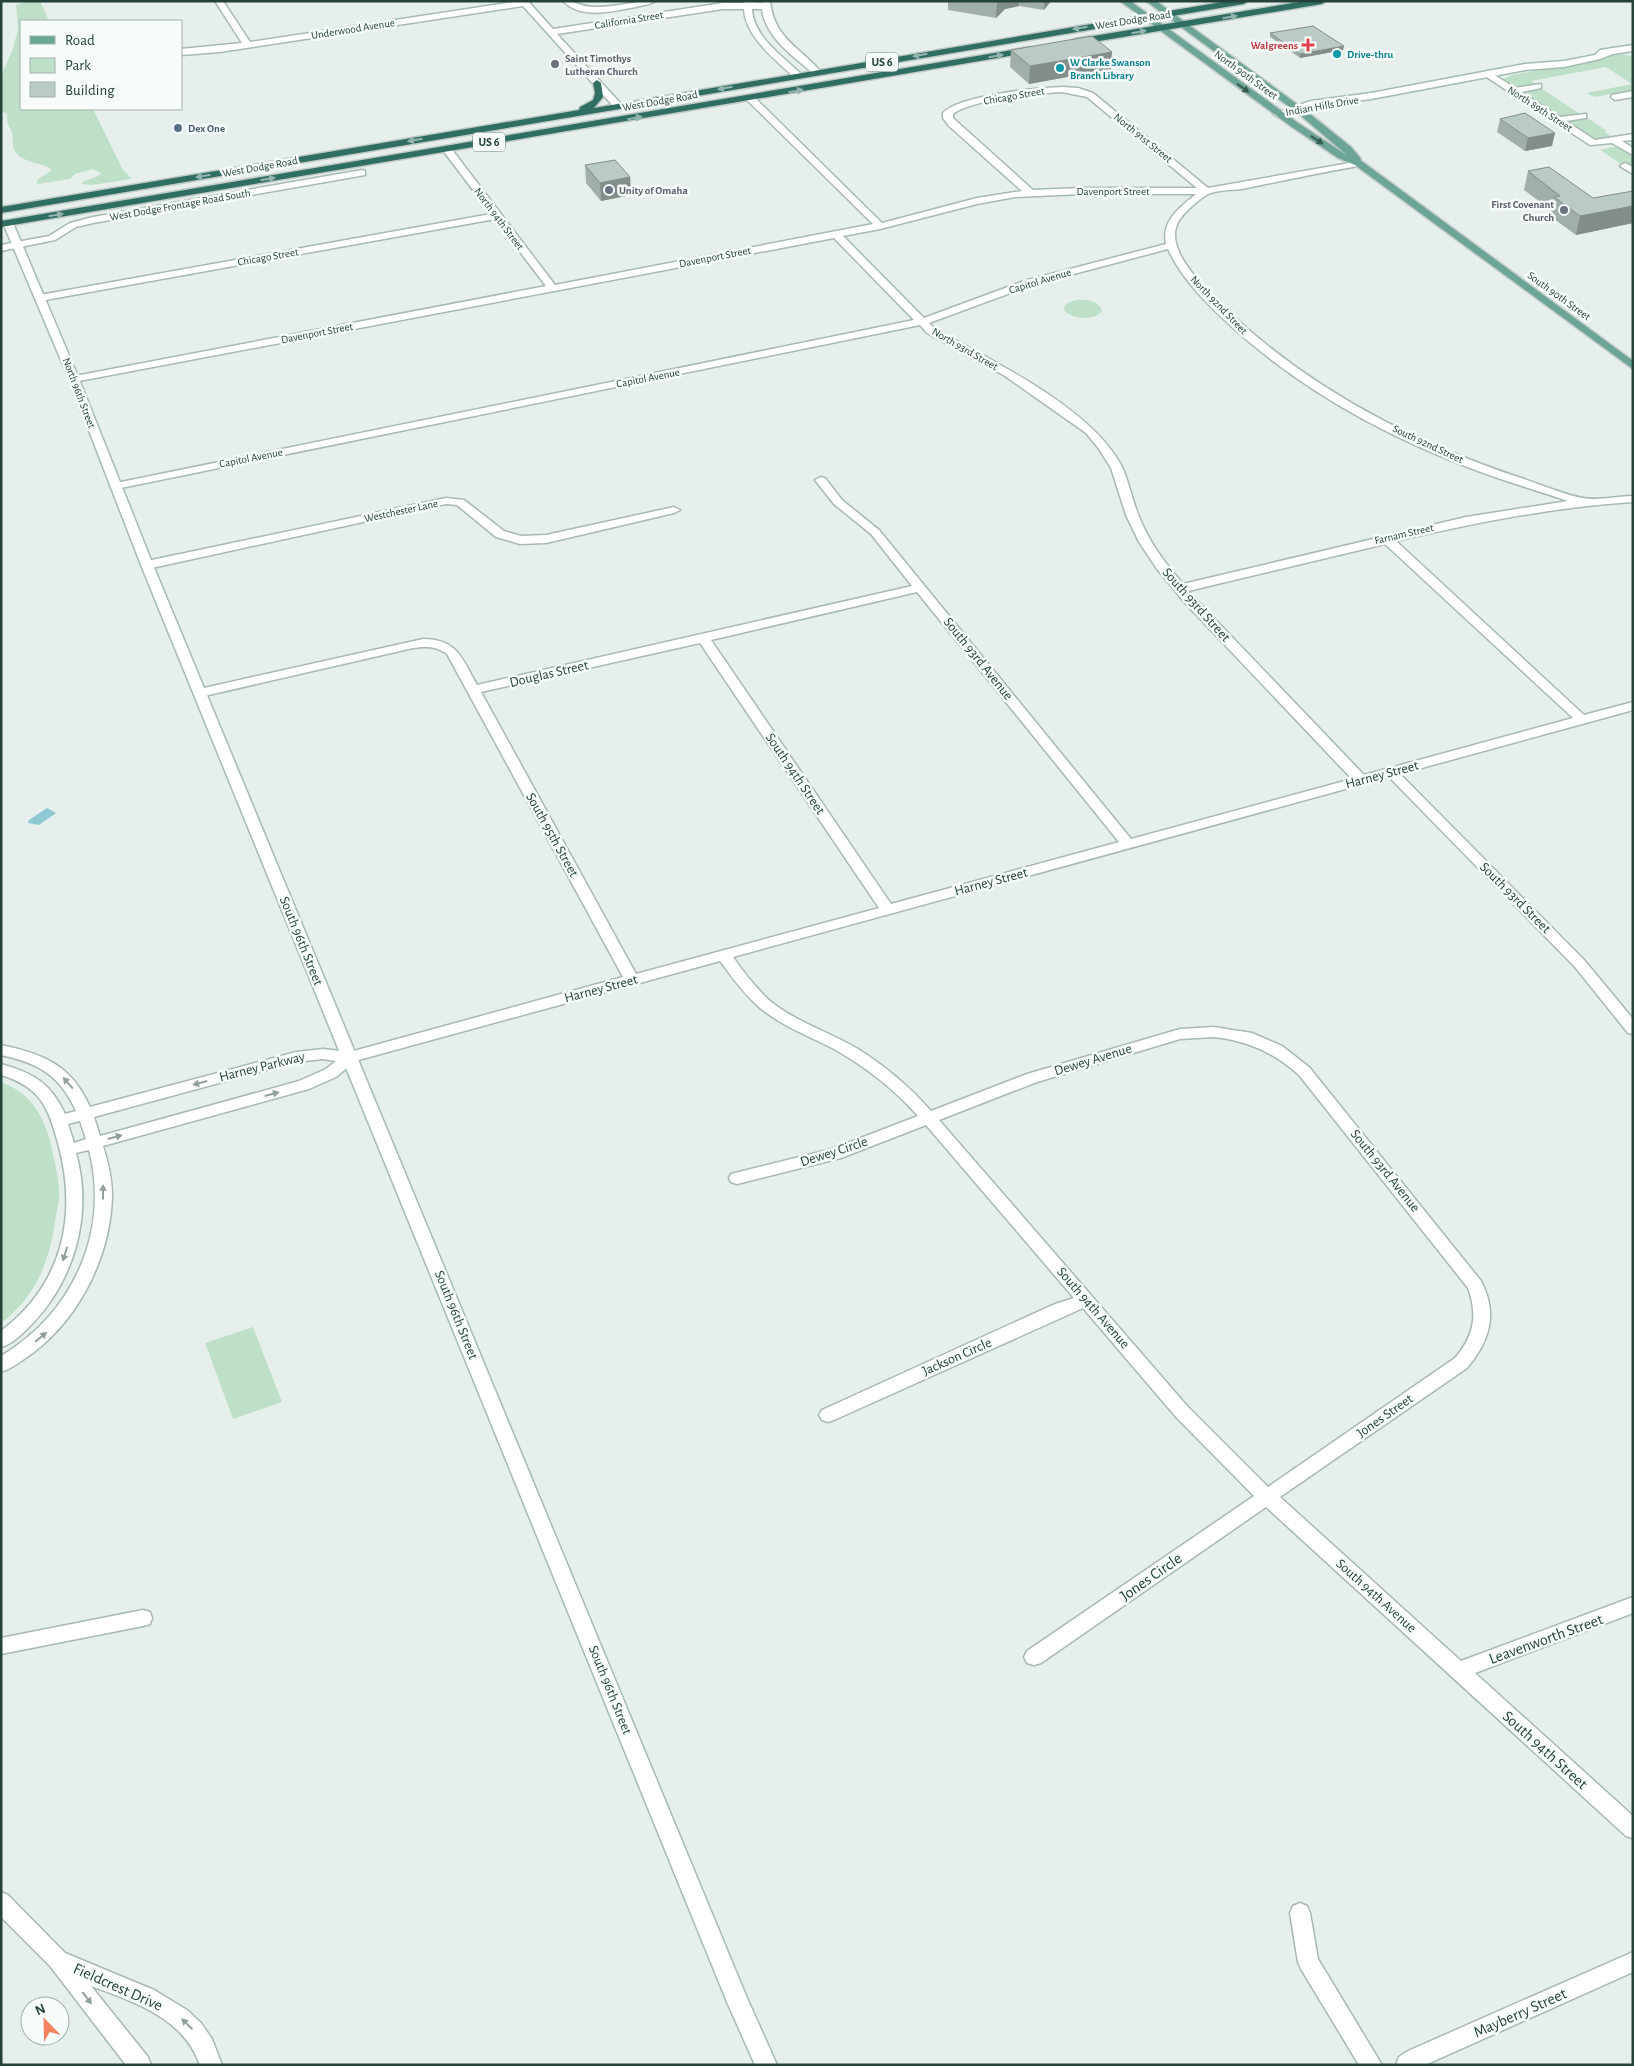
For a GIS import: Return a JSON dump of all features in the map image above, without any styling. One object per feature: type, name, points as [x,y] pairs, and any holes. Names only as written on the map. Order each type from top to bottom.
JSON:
[{"type":"highway","name":"West Dodge Road","points":[[2,209],[1244,1]]},
{"type":"highway","name":"West Dodge Road","points":[[1065,44],[1322,1]]},
{"type":"highway","name":"West Dodge Road","points":[[5,223],[1039,48]]},
{"type":"highway","points":[[552,117],[583,109],[596,103],[600,98],[597,83]]},
{"type":"highway","points":[[346,166],[437,144],[608,115],[618,112],[618,106]]},
{"type":"main road","name":"North 90th Street","points":[[1124,1],[1278,114],[1341,156],[1358,163],[1470,246]]},
{"type":"main road","name":"North 90th Street","points":[[1150,1],[1299,110],[1351,151],[1358,163]]},
{"type":"main road","name":"South 90th Street","points":[[1470,246],[1633,366]]},
{"type":"street","points":[[219,1],[248,45]]},
{"type":"street","points":[[566,1],[578,9],[593,10],[651,1]]},
{"type":"street","points":[[525,2],[618,106]]},
{"type":"street","name":"Underwood Avenue","points":[[182,52],[208,51],[525,2]]},
{"type":"street","points":[[748,3],[749,16],[756,32],[798,76]]},
{"type":"street","points":[[766,3],[768,17],[774,30],[817,72]]},
{"type":"street","name":"California Street","points":[[552,32],[716,6],[766,3]]},
{"type":"street","points":[[756,32],[774,30]]},
{"type":"street","name":"Indian Hills Drive","points":[[1278,114],[1353,102],[1371,96],[1525,67],[1540,67],[1571,62],[1610,52],[1631,50]]},
{"type":"street","name":"North 89th Street","points":[[1488,74],[1593,143],[1615,140]]},
{"type":"street","points":[[1513,91],[1538,86]]},
{"type":"street","name":"Chicago Street","points":[[1030,193],[950,122],[948,116],[953,109],[967,104],[1053,89],[1076,91]]},
{"type":"street","name":"North 91st Street","points":[[1076,91],[1095,99],[1206,191]]},
{"type":"street","points":[[1615,97],[1633,94]]},
{"type":"street","points":[[750,98],[880,226]]},
{"type":"street","points":[[1558,120],[1583,116]]},
{"type":"street","points":[[1615,140],[1633,137]]},
{"type":"street","points":[[1615,140],[1633,152]]},
{"type":"street","name":"North 94th Street","points":[[447,149],[552,288]]},
{"type":"street","name":"Davenport Street","points":[[74,379],[880,226],[977,201],[1030,193],[1206,191],[1358,163]]},
{"type":"street","name":"West Dodge Frontage Road South","points":[[1,248],[52,238],[73,225],[93,220],[362,173]]},
{"type":"street","name":"North 92nd Street","points":[[1206,191],[1174,221],[1170,236],[1176,256],[1206,295],[1243,332],[1283,363]]},
{"type":"street","name":"Chicago Street","points":[[40,298],[496,216]]},
{"type":"street","name":"North 96th Street","points":[[5,223],[17,246],[74,379],[147,565]]},
{"type":"street","name":"North 93rd Street","points":[[836,234],[931,331],[977,355],[1062,410]]},
{"type":"street","name":"Capitol Avenue","points":[[116,486],[922,322],[935,319],[1028,283],[1173,245]]},
{"type":"street","name":"South 92nd Street","points":[[1283,363],[1372,418],[1446,454],[1583,502]]},
{"type":"street","name":"South 93rd Street","points":[[1062,410],[1090,431],[1104,447],[1117,468],[1132,514],[1145,542],[1161,566],[1179,588],[1361,780]]},
{"type":"street","name":"South 93rd Avenue","points":[[821,480],[838,502],[875,532],[1128,844]]},
{"type":"street","name":"Farnam Street","points":[[1179,588],[1466,520],[1583,502],[1633,499]]},
{"type":"street","name":"Westchester Lane","points":[[147,565],[446,501],[460,502],[500,534],[520,540],[546,539],[674,510]]},
{"type":"street","points":[[1387,538],[1582,720]]},
{"type":"street","name":"South 96th Street","points":[[147,565],[738,2002],[766,2065]]},
{"type":"street","name":"Douglas Street","points":[[473,690],[511,683],[920,588]]},
{"type":"street","name":"South 94th Street","points":[[703,638],[888,910]]},
{"type":"street","points":[[200,693],[424,643],[440,645],[452,652],[473,690]]},
{"type":"street","name":"South 95th Street","points":[[473,690],[632,980]]},
{"type":"street","name":"Harney Street","points":[[350,1057],[1633,706]]},
{"type":"street","name":"South 93rd Street","points":[[1391,772],[1580,964],[1633,1029]]},
{"type":"street","name":"South 94th Avenue","points":[[724,955],[744,984],[767,1006],[790,1021],[840,1046],[897,1085],[929,1118],[1182,1412],[1268,1497],[1458,1670]]},
{"type":"street","name":"Dewey Avenue","points":[[929,1118],[1032,1078],[1180,1034],[1212,1031],[1231,1033],[1262,1041]]},
{"type":"street","name":"South 93rd Avenue","points":[[1262,1041],[1286,1054],[1304,1071],[1469,1276],[1480,1295],[1484,1319]]},
{"type":"street","points":[[1,1050],[29,1057],[49,1066],[65,1078],[76,1092],[86,1114],[103,1184],[102,1222],[94,1254],[84,1280],[69,1306],[48,1332],[20,1355],[1,1365]]},
{"type":"street","name":"Harney Parkway","points":[[60,1121],[296,1057],[323,1054],[350,1057]]},
{"type":"street","name":"Harney Parkway","points":[[68,1150],[304,1086],[331,1073],[350,1057]]},
{"type":"street","points":[[1,1069],[30,1080],[43,1090],[52,1101],[60,1121],[72,1165],[75,1198],[74,1224],[57,1278],[44,1299],[26,1321],[1,1340]]},
{"type":"street","name":"Dewey Circle","points":[[737,1178],[835,1154],[929,1118]]},
{"type":"street","name":"Jackson Circle","points":[[828,1415],[1086,1300]]},
{"type":"street","name":"Jones Street","points":[[1268,1497],[1461,1363],[1472,1351],[1480,1335],[1484,1319]]},
{"type":"street","name":"Jones Circle","points":[[1034,1657],[1268,1497]]},
{"type":"street","name":"Leavenworth Street","points":[[1458,1670],[1633,1605]]},
{"type":"street","points":[[1,1646],[143,1618]]},
{"type":"street","name":"South 94th Street","points":[[1458,1670],[1633,1829]]},
{"type":"street","name":"Fieldcrest Drive","points":[[1,1902],[57,1959],[140,2065]]},
{"type":"street","points":[[1300,1913],[1308,1962],[1371,2065]]},
{"type":"street","name":"Fieldcrest Drive","points":[[57,1959],[89,1974],[149,1997],[177,2015],[195,2032],[208,2054],[211,2065]]},
{"type":"street","name":"Mayberry Street","points":[[1407,2065],[1416,2058],[1633,1962]]},
{"type":"green space","points":[[27,1],[40,1],[49,20],[20,20],[20,110],[93,110],[123,170],[132,179],[92,185],[82,184],[102,174],[93,169],[75,174],[70,179],[37,184],[37,180],[52,170],[44,165],[28,161],[15,151],[7,114],[1,111],[1,76],[13,49],[18,29],[16,5]]},
{"type":"green space","points":[[1620,54],[1633,56],[1633,90],[1594,97],[1587,93],[1632,84],[1606,67],[1531,81],[1535,84],[1522,86],[1514,86],[1503,79],[1512,75]]},
{"type":"green space","points":[[1541,88],[1580,114],[1559,116],[1524,93]]},
{"type":"green space","points":[[1586,117],[1614,138],[1594,139],[1568,122]]},
{"type":"green space","points":[[1617,146],[1633,156],[1633,165],[1621,164],[1600,150]]},
{"type":"green space","points":[[1076,300],[1095,302],[1102,311],[1089,318],[1073,316],[1064,308],[1068,303]]},
{"type":"green space","points":[[1,1082],[12,1087],[29,1100],[36,1108],[46,1127],[57,1173],[59,1203],[53,1236],[39,1278],[23,1302],[1,1323]]},
{"type":"green space","points":[[253,1327],[282,1402],[233,1419],[205,1343]]},
{"type":"water","points":[[47,808],[56,813],[39,825],[28,823],[29,820]]},
{"type":"building","name":"Walgreens","points":[[1313,26],[1344,46],[1300,54],[1270,33]]},
{"type":"building","points":[[1092,36],[1112,52],[1030,66],[1011,50]]},
{"type":"building","points":[[1525,113],[1555,133],[1528,138],[1500,119]]},
{"type":"building","points":[[615,160],[630,177],[600,183],[585,165]]},
{"type":"building","points":[[1549,167],[1593,198],[1633,191],[1633,206],[1580,216],[1554,197],[1560,196],[1528,171]]},
{"type":"place","name":"Walgreens","points":[[1308,45]]},
{"type":"place","name":"Drive-thru","points":[[1337,54]]},
{"type":"place","name":"Saint Timothys Lutheran Church","points":[[555,64]]},
{"type":"place","name":"W Clarke Swanson Branch Library","points":[[1060,68]]},
{"type":"place","name":"Dex One","points":[[178,128]]},
{"type":"place","name":"Unity of Omaha","points":[[609,190]]},
{"type":"place","name":"First Covenant Church","points":[[1564,210]]}]
